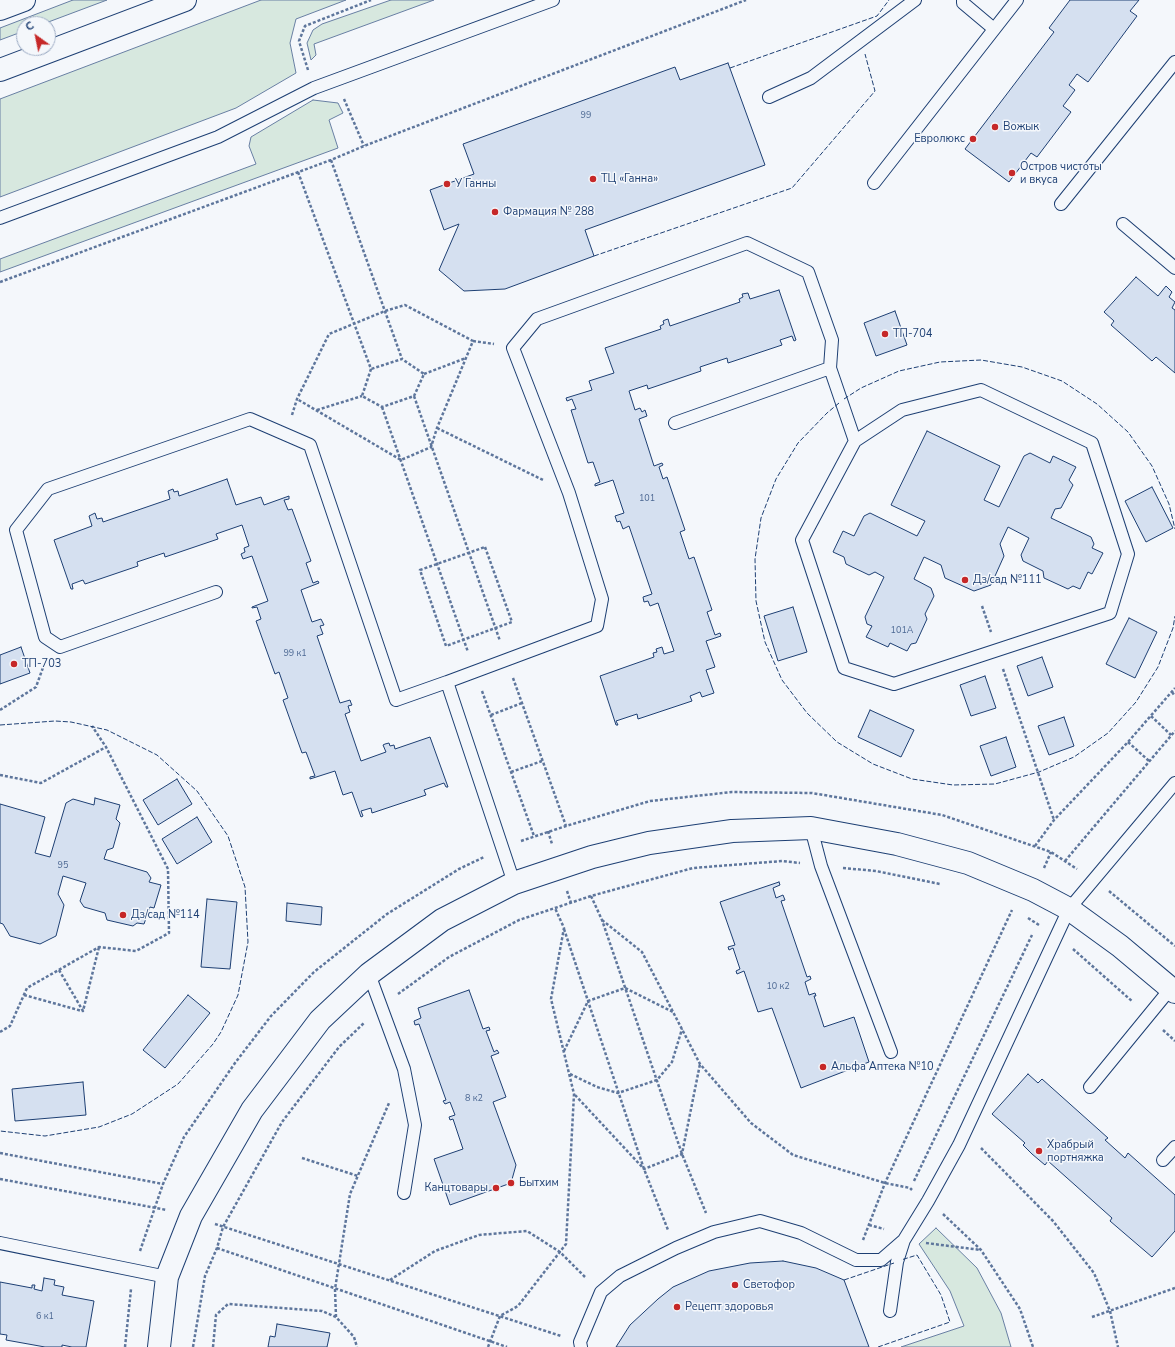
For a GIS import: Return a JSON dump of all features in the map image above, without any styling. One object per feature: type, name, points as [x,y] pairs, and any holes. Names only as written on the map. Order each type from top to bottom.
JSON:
[{"type":"street","points":[[0,9],[24,0]]},
{"type":"street","points":[[0,70],[185,0]]},
{"type":"street","points":[[159,1347],[167,1277],[190,1216],[252,1110],[320,1020],[369,974],[442,920],[514,883],[592,857],[649,843],[732,831],[811,828],[896,844],[968,863],[1033,890],[1069,909],[1120,946],[1173,990]]},
{"type":"lane","points":[[0,218],[218,137],[314,88],[553,0]]},
{"type":"lane","points":[[769,98],[811,78],[916,0]]},
{"type":"lane","points":[[962,0],[994,29]]},
{"type":"lane","points":[[874,183],[1018,0]]},
{"type":"lane","points":[[1061,204],[1175,62]]},
{"type":"lane","points":[[1123,224],[1175,268]]},
{"type":"lane","points":[[216,592],[60,647],[45,637],[16,530],[48,489],[250,419],[310,445],[396,700],[597,626],[602,599],[569,493],[513,348],[537,319],[746,243],[808,272],[832,340],[830,368],[855,441]]},
{"type":"lane","points":[[675,424],[830,368]]},
{"type":"lane","points":[[981,390],[1092,443],[1128,554],[1110,614],[894,684],[844,668],[802,540],[855,441],[902,410],[981,390]]},
{"type":"lane","points":[[447,682],[514,883]]},
{"type":"lane","points":[[890,1311],[897,1262],[904,1240],[928,1201],[959,1145],[1069,909],[1175,783]]},
{"type":"lane","points":[[811,828],[821,866],[891,1052]]},
{"type":"lane","points":[[369,974],[404,1069],[415,1125],[404,1193]]},
{"type":"lane","points":[[1090,1087],[1148,1016],[1173,990]]},
{"type":"lane","points":[[1163,1160],[1175,1147]]},
{"type":"lane","points":[[581,1344],[601,1292],[620,1276],[676,1248],[714,1232],[760,1221],[801,1233],[856,1260],[881,1260],[904,1240]]},
{"type":"lane","points":[[0,1243],[167,1277]]},
{"type":"path","points":[[0,282],[331,160],[746,0]]},
{"type":"path","points":[[331,160],[402,359],[424,374]]},
{"type":"path","points":[[298,172],[371,369],[362,396]]},
{"type":"path","points":[[401,460],[297,399],[329,334],[385,311],[405,305],[473,341],[437,428],[432,447]]},
{"type":"path","points":[[466,358],[424,374],[414,396],[566,826]]},
{"type":"path","points":[[371,369],[402,359]]},
{"type":"path","points":[[317,411],[362,396],[382,407],[534,836]]},
{"type":"path","points":[[382,407],[414,396]]},
{"type":"path","points":[[437,428],[569,493]]},
{"type":"path","points":[[401,460],[432,447]]},
{"type":"path","points":[[485,547],[512,622],[446,646],[420,570],[437,564],[485,547]]},
{"type":"path","points":[[982,606],[1054,820]]},
{"type":"path","points":[[0,710],[36,687],[52,642]]},
{"type":"path","points":[[1034,846],[1054,820],[1128,742],[1175,688]]},
{"type":"path","points":[[1172,692],[1175,696]]},
{"type":"path","points":[[491,715],[522,703]]},
{"type":"path","points":[[1151,716],[1171,735]]},
{"type":"path","points":[[0,1032],[10,1026],[27,988],[99,947],[136,951],[169,932],[168,869],[106,747],[92,726]]},
{"type":"path","points":[[1065,861],[1175,731]]},
{"type":"path","points":[[1128,742],[1149,761]]},
{"type":"path","points":[[0,775],[41,784],[106,747]]},
{"type":"path","points":[[511,772],[542,761]]},
{"type":"path","points":[[125,1347],[134,1270],[163,1184],[184,1137],[235,1063],[271,1016],[314,972],[387,914],[459,869],[502,848],[534,836],[650,801],[732,792],[812,793],[942,815],[1051,852],[1094,879],[1175,946]]},
{"type":"path","points":[[193,1347],[205,1276],[217,1248],[222,1227],[282,1122],[338,1047],[381,1008],[449,957],[519,920],[591,896],[693,868],[782,861],[876,871],[946,885]]},
{"type":"path","points":[[591,896],[602,920],[682,1154],[714,1232]]},
{"type":"path","points":[[556,908],[644,1169],[676,1248]]},
{"type":"path","points":[[856,1260],[885,1184],[1012,910],[1017,912]]},
{"type":"path","points":[[1022,915],[1057,936],[1175,1041]]},
{"type":"path","points":[[602,920],[642,952],[700,1064],[751,1123],[793,1155],[885,1184],[910,1188],[928,1201],[981,1250],[1020,1309],[1033,1347]]},
{"type":"path","points":[[907,1195],[1038,924]]},
{"type":"path","points":[[488,1347],[489,1341],[500,1316],[518,1306],[566,1244],[574,1094],[550,999],[564,928]]},
{"type":"path","points":[[82,1011],[99,947]]},
{"type":"path","points":[[59,970],[82,1011]]},
{"type":"path","points":[[564,1052],[588,1001],[625,988],[674,1012]]},
{"type":"path","points":[[24,995],[82,1011]]},
{"type":"path","points":[[569,1074],[597,1087],[618,1093],[657,1080],[672,1062],[682,1029]]},
{"type":"path","points":[[682,1154],[700,1064]]},
{"type":"path","points":[[336,1318],[335,1289],[350,1194],[404,1069]]},
{"type":"path","points":[[574,1094],[644,1169]]},
{"type":"path","points":[[980,1147],[1053,1221],[1094,1273],[1110,1310],[1118,1347]]},
{"type":"path","points":[[0,1153],[163,1184]]},
{"type":"path","points":[[644,1169],[682,1154]]},
{"type":"path","points":[[302,1158],[358,1176]]},
{"type":"path","points":[[0,1179],[156,1206],[390,1280],[581,1344]]},
{"type":"path","points":[[869,1225],[893,1231],[904,1240],[981,1250]]},
{"type":"path","points":[[390,1280],[435,1251],[479,1234],[527,1231],[560,1252],[601,1292]]},
{"type":"path","points":[[217,1248],[507,1347]]},
{"type":"path","points":[[1092,1317],[1175,1288]]},
{"type":"path","points":[[213,1347],[216,1315],[228,1304],[322,1310],[336,1318],[354,1337],[357,1347]]},
{"type":"shaded area","points":[[73,0],[107,0],[56,19],[56,16],[31,16]]},
{"type":"shaded area","points":[[261,0],[346,0],[296,19],[290,43],[296,73],[236,108],[0,197],[0,99]]},
{"type":"shaded area","points":[[391,0],[434,0],[314,44],[316,55],[311,60],[307,43],[313,30],[322,24]]},
{"type":"shaded area","points":[[16,22],[16,34],[0,40],[0,28]]},
{"type":"shaded area","points":[[313,100],[338,103],[343,113],[329,120],[338,148],[0,272],[0,259],[256,164],[249,146],[251,137]]},
{"type":"shaded area","points":[[936,1228],[977,1268],[1001,1313],[1011,1347],[901,1347],[964,1326],[950,1291],[919,1244]]},
{"type":"building","points":[[1070,0],[1139,0],[1130,11],[1137,16],[1088,82],[1077,74],[1069,85],[1075,90],[1063,106],[1071,112],[1037,157],[1031,153],[1009,182],[965,149],[1054,32],[1049,28]]},
{"type":"building","name":"ТЦ «Ганна»","points":[[728,63],[765,165],[585,230],[594,256],[505,289],[464,291],[439,270],[459,224],[444,230],[430,190],[474,174],[463,144],[675,67],[680,80]]},
{"type":"building","points":[[1136,277],[1158,296],[1166,286],[1172,292],[1169,297],[1175,302],[1172,308],[1175,310],[1175,373],[1156,357],[1152,361],[1111,325],[1114,321],[1104,312]]},
{"type":"building","points":[[779,290],[796,340],[794,341],[792,336],[780,340],[782,345],[728,363],[727,358],[700,367],[701,371],[648,389],[647,385],[629,391],[635,410],[640,408],[642,412],[645,410],[647,416],[639,419],[654,466],[662,463],[663,465],[659,467],[663,479],[667,477],[685,530],[680,532],[689,559],[694,557],[712,610],[707,612],[715,635],[720,633],[721,636],[706,641],[715,667],[706,670],[714,693],[702,697],[700,692],[690,696],[692,701],[638,719],[637,714],[616,721],[618,725],[616,725],[600,676],[654,657],[653,653],[657,652],[656,649],[662,647],[664,654],[674,651],[658,603],[650,606],[648,601],[644,602],[643,597],[652,594],[629,526],[623,529],[620,521],[617,522],[615,516],[624,513],[613,480],[595,486],[595,484],[600,482],[593,462],[588,463],[571,410],[576,409],[572,399],[567,401],[566,398],[592,390],[589,381],[614,373],[605,348],[661,329],[660,326],[664,324],[663,321],[665,320],[668,319],[670,326],[740,302],[739,299],[743,297],[742,294],[748,293],[750,299]]},
{"type":"building","name":"ТП-704","points":[[895,311],[907,345],[876,356],[864,323]]},
{"type":"building","points":[[927,431],[1000,466],[984,500],[999,507],[1024,456],[1030,453],[1050,463],[1053,456],[1076,467],[1069,480],[1073,485],[1061,508],[1055,509],[1051,518],[1091,537],[1094,544],[1092,548],[1103,553],[1092,574],[1088,572],[1080,589],[1073,586],[1068,589],[1044,578],[1043,571],[1023,561],[1021,555],[1029,538],[1008,527],[1000,544],[1004,556],[991,585],[974,591],[945,578],[941,565],[924,557],[914,579],[931,588],[934,596],[925,614],[927,619],[916,643],[911,644],[907,651],[890,643],[888,647],[866,637],[872,626],[867,624],[865,617],[884,577],[875,572],[869,575],[846,564],[844,557],[833,552],[843,531],[854,536],[864,516],[870,513],[917,536],[925,521],[891,505]]},
{"type":"building","points":[[227,479],[236,505],[261,497],[264,505],[289,496],[289,499],[284,500],[288,510],[292,509],[311,561],[306,563],[313,583],[318,581],[319,583],[301,590],[312,622],[321,619],[324,625],[320,626],[323,634],[317,636],[340,703],[350,700],[352,705],[348,706],[350,712],[345,714],[361,761],[386,752],[383,745],[385,744],[389,743],[390,746],[394,745],[395,749],[430,737],[448,787],[446,787],[444,783],[424,790],[426,795],[372,813],[371,808],[361,811],[363,816],[361,817],[352,792],[343,795],[335,771],[310,779],[310,777],[315,776],[306,752],[302,753],[283,700],[288,698],[279,672],[275,674],[256,621],[261,619],[257,607],[252,608],[268,601],[252,556],[243,559],[241,554],[245,552],[244,548],[249,546],[242,525],[216,534],[218,539],[165,557],[164,553],[137,562],[138,566],[85,584],[83,580],[72,584],[73,589],[71,589],[54,540],[92,526],[89,516],[95,513],[97,519],[102,518],[103,522],[170,499],[168,491],[173,489],[174,492],[178,491],[179,496]]},
{"type":"building","points":[[1152,487],[1173,528],[1146,542],[1125,501]]},
{"type":"building","points":[[793,607],[807,652],[778,661],[764,616]]},
{"type":"building","points":[[1129,618],[1157,632],[1135,678],[1106,664]]},
{"type":"building","name":"ТП-703","points":[[21,647],[30,673],[0,684],[0,655]]},
{"type":"building","points":[[1042,657],[1053,687],[1028,696],[1017,666]]},
{"type":"building","points":[[985,676],[996,708],[971,716],[960,685]]},
{"type":"building","points":[[870,710],[914,730],[901,757],[858,737]]},
{"type":"building","points":[[1064,717],[1074,746],[1049,755],[1038,726]]},
{"type":"building","points":[[1006,737],[1016,767],[991,776],[980,746]]},
{"type":"building","points":[[177,779],[192,804],[158,825],[143,800]]},
{"type":"building","points":[[95,798],[120,805],[116,819],[120,823],[113,848],[107,850],[104,859],[147,872],[151,878],[149,882],[161,885],[154,908],[150,907],[144,924],[137,923],[133,926],[107,920],[105,913],[84,907],[80,901],[86,883],[63,876],[58,894],[64,905],[56,936],[40,944],[10,936],[3,924],[0,923],[0,804],[45,817],[35,853],[50,857],[66,803],[73,799],[94,805]]},
{"type":"building","points":[[197,817],[212,842],[177,864],[162,839]]},
{"type":"building","points":[[779,882],[780,885],[773,888],[776,898],[783,895],[785,900],[781,901],[807,977],[810,976],[811,979],[805,982],[809,995],[815,993],[816,996],[814,996],[824,1027],[854,1017],[869,1062],[801,1088],[772,1008],[758,1012],[744,971],[737,974],[736,971],[740,969],[733,948],[729,950],[728,947],[735,945],[720,902]]},
{"type":"building","points":[[207,899],[237,902],[230,969],[201,967]]},
{"type":"building","points":[[287,903],[322,907],[321,925],[286,921]]},
{"type":"building","points":[[469,990],[483,1029],[489,1027],[490,1030],[486,1031],[494,1052],[497,1050],[499,1053],[491,1056],[506,1097],[493,1102],[516,1165],[511,1183],[450,1205],[434,1159],[463,1149],[453,1119],[450,1120],[449,1117],[455,1115],[450,1102],[445,1104],[443,1101],[446,1100],[419,1024],[415,1025],[414,1021],[421,1018],[418,1008]]},
{"type":"building","points":[[188,995],[210,1013],[165,1068],[143,1050]]},
{"type":"building","points":[[1028,1074],[1038,1083],[1042,1079],[1108,1138],[1105,1140],[1125,1158],[1128,1153],[1175,1195],[1175,1231],[1152,1257],[1110,1221],[1112,1218],[1048,1161],[1045,1165],[1032,1154],[1023,1145],[1025,1143],[992,1114]]},
{"type":"building","points":[[83,1082],[86,1115],[15,1121],[12,1089]]},
{"type":"building","points":[[783,1261],[816,1268],[844,1280],[869,1347],[616,1347],[630,1325],[673,1287],[709,1271],[750,1263]]},
{"type":"building","points":[[44,1278],[55,1280],[54,1285],[64,1287],[62,1295],[94,1301],[86,1347],[62,1345],[62,1347],[45,1347],[6,1340],[7,1335],[0,1334],[0,1282],[32,1288],[32,1285],[35,1285],[34,1289],[42,1291]]},
{"type":"building","points":[[277,1324],[330,1333],[327,1347],[268,1347],[270,1336],[275,1337]]},
{"type":"fence","points":[[730,68],[877,16],[889,0]]},
{"type":"fence","points":[[594,256],[792,188],[875,91],[865,54]]},
{"type":"fence","points":[[844,399],[861,388],[899,371],[940,362],[981,360],[1022,367],[1062,381],[1097,404],[1128,432],[1152,466],[1169,504],[1175,529]]},
{"type":"fence","points":[[839,403],[827,413],[798,443],[776,479],[761,518],[755,559],[756,601],[765,642],[782,680],[807,713],[837,742],[873,764],[912,779],[953,785],[995,784],[1039,772],[1074,757],[1108,733],[1136,702],[1158,667],[1173,628],[1175,616]]},
{"type":"fence","points":[[0,725],[55,721],[71,722],[107,730],[157,755],[197,791],[228,836],[245,887],[248,942],[238,995],[221,1032],[213,1044],[178,1084],[132,1114],[99,1127],[45,1136],[0,1131]]},
{"type":"fence","points":[[878,1347],[950,1322],[941,1295],[917,1255],[901,1260]]},
{"type":"fence","points":[[844,1280],[894,1263]]},
{"type":"place","name":"Вожык","points":[[995,127]]},
{"type":"place","name":"Евролюкс","points":[[973,139]]},
{"type":"place","name":"Остров чистоты и вкуса","points":[[1012,173]]},
{"type":"place","name":"ТЦ «Ганна»","points":[[593,179]]},
{"type":"place","name":"У Ганны","points":[[447,184]]},
{"type":"place","name":"Фармация № 288","points":[[495,212]]},
{"type":"place","name":"ТП-704","points":[[885,334]]},
{"type":"place","name":"Дз/сад №111","points":[[965,580]]},
{"type":"place","name":"ТП-703","points":[[14,664]]},
{"type":"place","name":"Дз/сад №114","points":[[123,915]]},
{"type":"place","name":"Альфа Аптека №10","points":[[823,1067]]},
{"type":"place","name":"Храбрый портняжка","points":[[1039,1151]]},
{"type":"place","name":"Бытхим","points":[[511,1183]]},
{"type":"place","name":"Канцтовары","points":[[496,1188]]},
{"type":"place","name":"Светофор","points":[[735,1285]]},
{"type":"place","name":"Рецепт здоровья","points":[[677,1307]]}]
